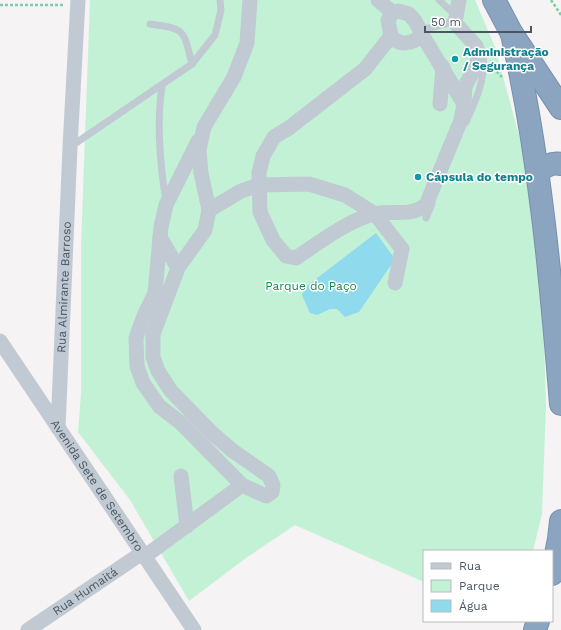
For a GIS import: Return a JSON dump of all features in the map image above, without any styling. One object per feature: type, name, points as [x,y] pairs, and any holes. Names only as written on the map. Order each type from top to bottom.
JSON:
[{"type":"highway","points":[[494,0],[512,34],[561,108]]},
{"type":"highway","points":[[512,34],[525,93],[536,173],[543,210],[561,404]]},
{"type":"highway","points":[[536,173],[543,168],[556,163],[561,164]]},
{"type":"highway","points":[[553,569],[561,521]]},
{"type":"street","points":[[204,127],[199,150],[209,210],[205,230],[178,268],[153,334],[153,357],[158,371],[171,391],[213,434],[233,451],[269,476],[273,485],[272,492],[266,496],[242,485],[182,423],[159,406],[143,383],[137,366],[136,338],[143,318],[155,293],[160,237],[166,205],[204,127],[234,77],[247,43],[250,0]]},
{"type":"street","points":[[378,0],[393,13]]},
{"type":"street","points":[[391,36],[365,69],[289,128],[274,137],[263,156],[259,173],[260,212],[273,240],[286,256],[296,258],[336,232],[370,215],[387,212],[408,214],[418,211],[426,205],[461,120],[465,86],[479,57],[476,46],[456,24],[459,0]]},
{"type":"street","name":"Rua Almirante Barroso","points":[[58,428],[70,147],[78,3]]},
{"type":"street","points":[[421,32],[408,43],[400,43],[391,36],[388,20],[393,13],[398,11],[408,14],[421,32],[443,67],[464,104]]},
{"type":"street","points":[[440,104],[443,67]]},
{"type":"street","points":[[209,210],[241,191],[259,185],[309,184],[345,195],[375,214],[402,249],[394,283]]},
{"type":"street","points":[[160,237],[178,268]]},
{"type":"street","name":"Avenida Sete de Setembro","points":[[0,341],[194,630]]},
{"type":"street","points":[[181,476],[187,526]]},
{"type":"street","name":"Rua Humaitá","points":[[28,630],[187,526],[242,485]]},
{"type":"lane","points":[[70,147],[162,86],[192,64],[215,35],[221,10],[220,0]]},
{"type":"lane","points":[[426,218],[480,92],[485,70],[481,42],[475,34],[439,0]]},
{"type":"lane","points":[[421,32],[446,24],[457,17]]},
{"type":"lane","points":[[150,24],[175,28],[182,33],[192,64]]},
{"type":"lane","points":[[162,86],[160,102],[160,154],[166,205]]},
{"type":"path","points":[[551,0],[561,15]]},
{"type":"path","points":[[0,5],[78,3]]},
{"type":"green space","name":"Parque do Paço","points":[[90,0],[475,0],[495,47],[540,213],[546,404],[542,514],[533,550],[423,550],[423,582],[295,525],[246,558],[189,601],[130,500],[78,432],[81,394],[81,247]]},
{"type":"water","points":[[376,233],[395,259],[359,312],[345,317],[337,309],[330,309],[317,315],[310,313],[302,295],[304,288]]},
{"type":"place","name":"Administração / Segurança","points":[[455,59]]},
{"type":"place","name":"Cápsula do tempo","points":[[418,177]]}]
